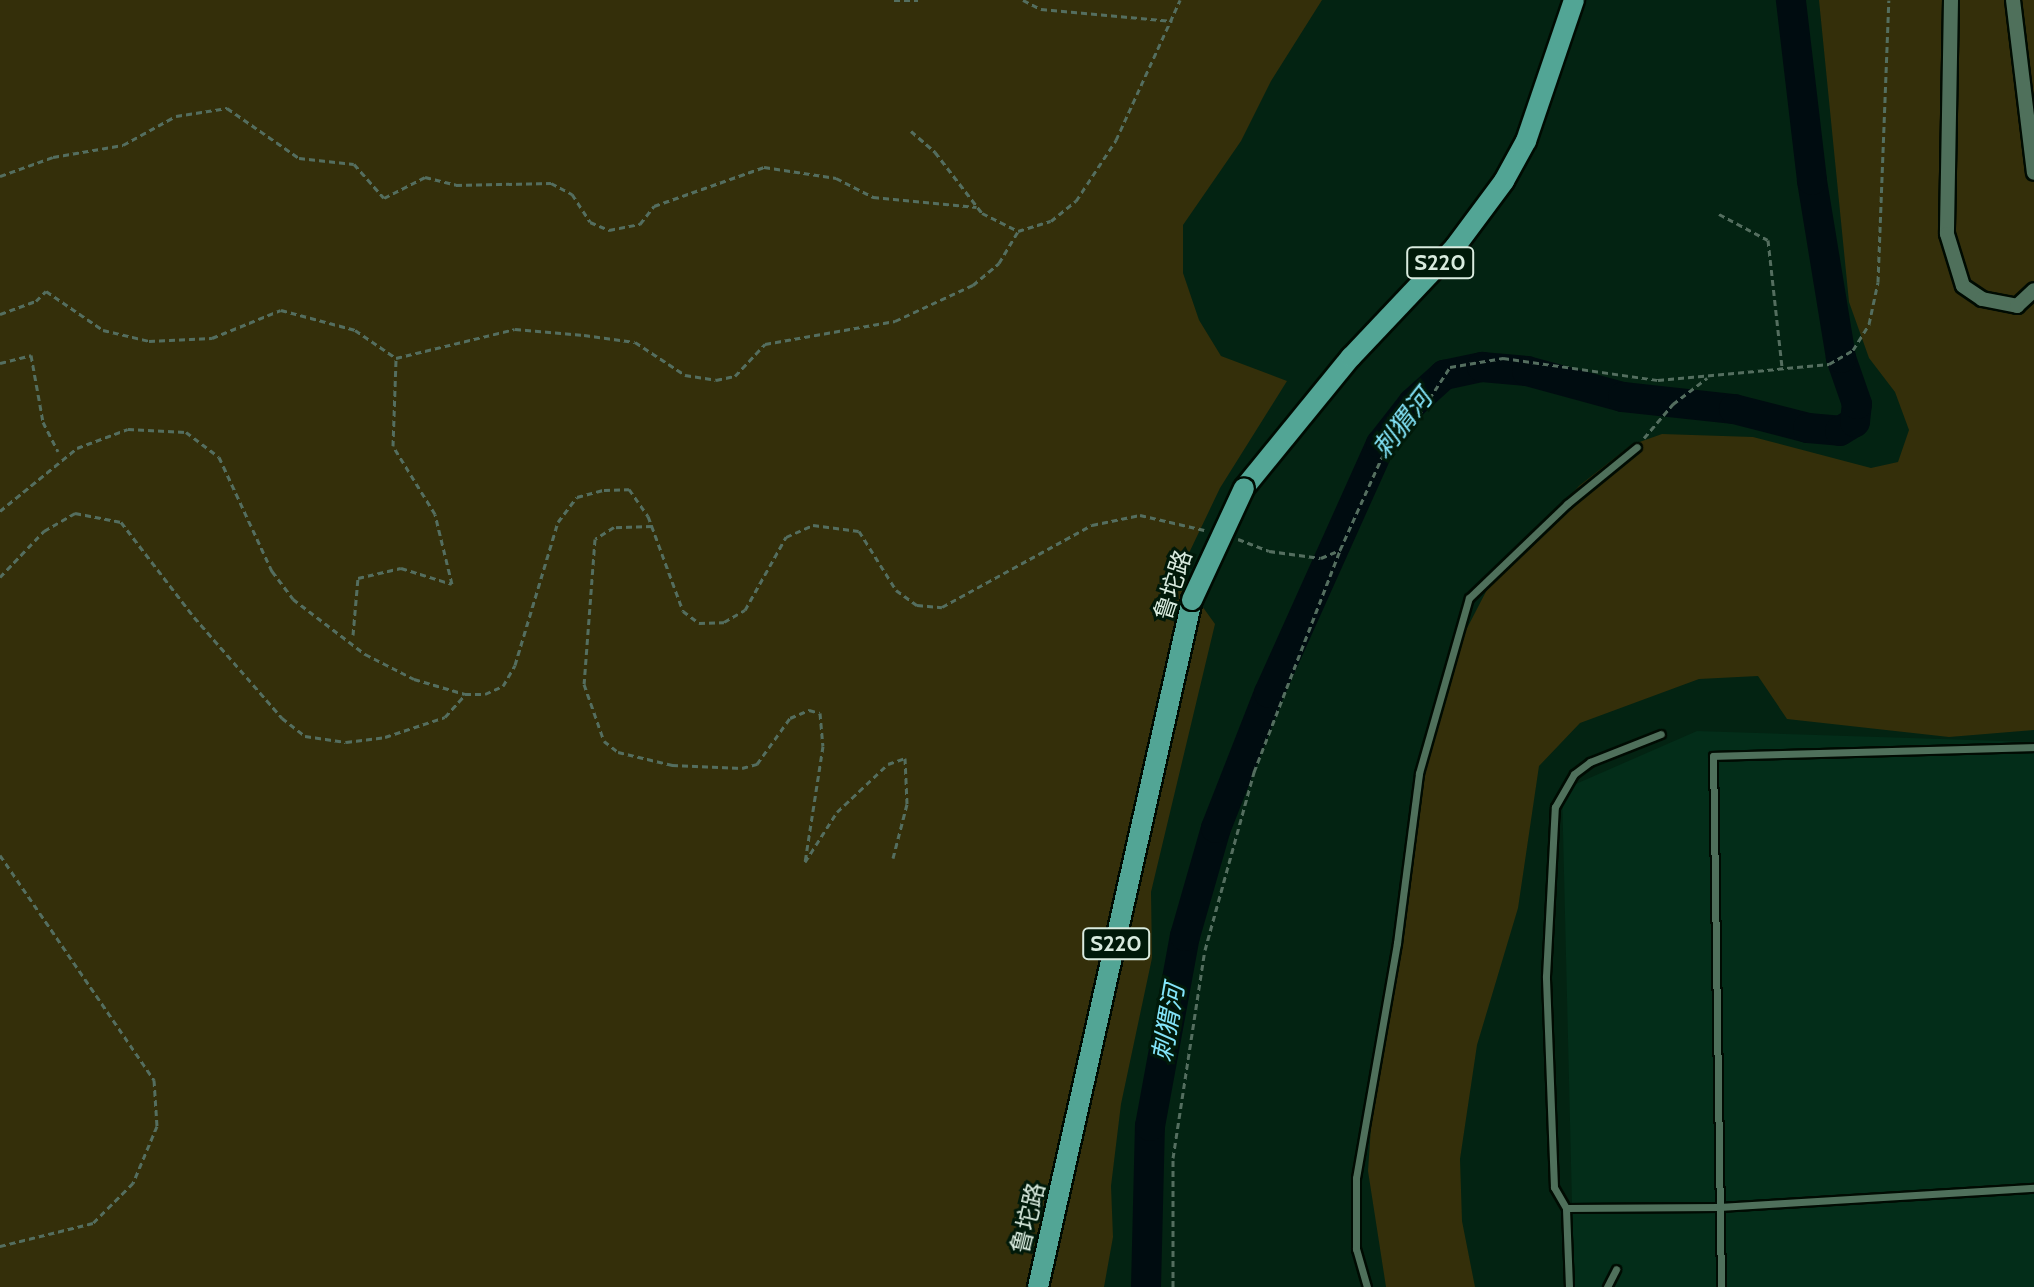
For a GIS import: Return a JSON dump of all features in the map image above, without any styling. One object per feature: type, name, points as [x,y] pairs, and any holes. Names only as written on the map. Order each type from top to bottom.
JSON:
[{"type":"main road","name":"鲁坨路","points":[[1038,1287],[1192,600],[1244,488],[1351,357],[1455,247],[1504,181],[1526,141],[1574,0]]},
{"type":"street","points":[[1951,0],[1947,234],[1963,286],[1982,299],[2017,306],[2034,290]]},
{"type":"street","points":[[2013,0],[2034,173]]},
{"type":"lane","points":[[1367,1287],[1356,1249],[1356,1178],[1397,943],[1419,773],[1469,598],[1567,504],[1637,447]]},
{"type":"lane","points":[[1569,1287],[1566,1208],[1554,1187],[1546,991],[1555,807],[1574,774],[1590,762],[1661,734]]},
{"type":"lane","points":[[1721,1287],[1713,756],[2034,747]]},
{"type":"lane","points":[[1566,1208],[1719,1207],[2034,1188]]},
{"type":"lane","points":[[1607,1287],[1616,1269]]},
{"type":"path","points":[[894,0],[918,0]]},
{"type":"path","points":[[1023,0],[1041,9],[1172,21]]},
{"type":"path","points":[[0,314],[36,301],[46,291],[103,330],[149,341],[212,338],[281,310],[355,330],[396,358],[515,329],[635,342],[685,375],[726,378],[749,364],[765,344],[895,321],[973,285],[999,263],[1018,231],[1051,221],[1076,201],[1116,140],[1180,0]]},
{"type":"path","points":[[1173,1287],[1173,1158],[1205,950],[1254,772],[1340,550],[1382,457],[1413,424],[1450,367],[1503,358],[1658,380],[1829,364],[1853,350],[1869,324],[1878,282],[1889,0]]},
{"type":"path","points":[[0,176],[53,157],[123,145],[176,116],[227,108],[299,158],[354,164],[384,198],[425,177],[456,185],[551,183],[572,194],[590,222],[609,230],[640,224],[654,206],[764,167],[836,178],[873,197],[977,207]]},
{"type":"path","points":[[911,131],[935,152],[977,207],[1018,231]]},
{"type":"path","points":[[1719,214],[1768,240],[1782,367]]},
{"type":"path","points":[[0,363],[31,355],[43,422],[58,451]]},
{"type":"path","points":[[353,635],[358,578],[401,568],[452,584],[435,514],[393,446],[396,358]]},
{"type":"path","points":[[1637,447],[1673,404],[1709,376]]},
{"type":"path","points":[[0,511],[77,448],[128,429],[186,432],[219,457],[272,571],[293,599],[365,654],[414,679],[466,694],[485,694],[503,686],[515,665],[558,522],[577,497],[629,489],[652,526],[683,611],[699,623],[724,622],[745,610],[786,537],[813,525],[859,531],[896,590],[917,605],[942,607],[1092,525],[1140,515],[1217,533]]},
{"type":"path","points":[[0,577],[44,531],[75,513],[121,522],[204,629],[282,718],[305,736],[346,742],[385,737],[445,717],[466,694]]},
{"type":"path","points":[[652,526],[614,527],[595,539],[584,684],[604,741],[618,752],[672,765],[742,768],[757,764],[790,718],[809,710],[820,713],[823,746],[805,862],[837,812],[888,764],[905,758],[907,804],[893,858]]},
{"type":"path","points":[[1232,537],[1269,551],[1321,558],[1340,550]]},
{"type":"path","points":[[0,856],[154,1080],[157,1126],[133,1183],[93,1223],[0,1246]]},
{"type":"shaded area","points":[[0,0],[1322,0],[1271,81],[1241,141],[1183,225],[1183,273],[1199,320],[1221,356],[1287,381],[1220,488],[1179,574],[1215,624],[1151,892],[1152,958],[1121,1104],[1111,1186],[1113,1237],[1104,1287],[0,1287]]},
{"type":"shaded area","points":[[1819,0],[2034,0],[2034,730],[1949,737],[1787,719],[1758,676],[1699,679],[1580,723],[1539,766],[1518,908],[1477,1045],[1460,1159],[1462,1221],[1475,1287],[1386,1287],[1368,1171],[1372,1111],[1413,859],[1418,784],[1427,727],[1464,634],[1492,580],[1579,486],[1631,445],[1662,434],[1753,437],[1871,468],[1898,462],[1909,430],[1895,392],[1869,358],[1849,302]]},
{"type":"shaded area","points":[[1697,731],[2034,742],[2034,1287],[1574,1287],[1562,790]]},
{"type":"waterway","name":"刺猬河","points":[[1146,1287],[1150,1126],[1185,936],[1216,828],[1269,693],[1381,444],[1413,403],[1444,375],[1482,367],[1527,371],[1623,397],[1734,409],[1808,428],[1840,431],[1855,422],[1857,404],[1841,358],[1812,180],[1791,0]]}]
